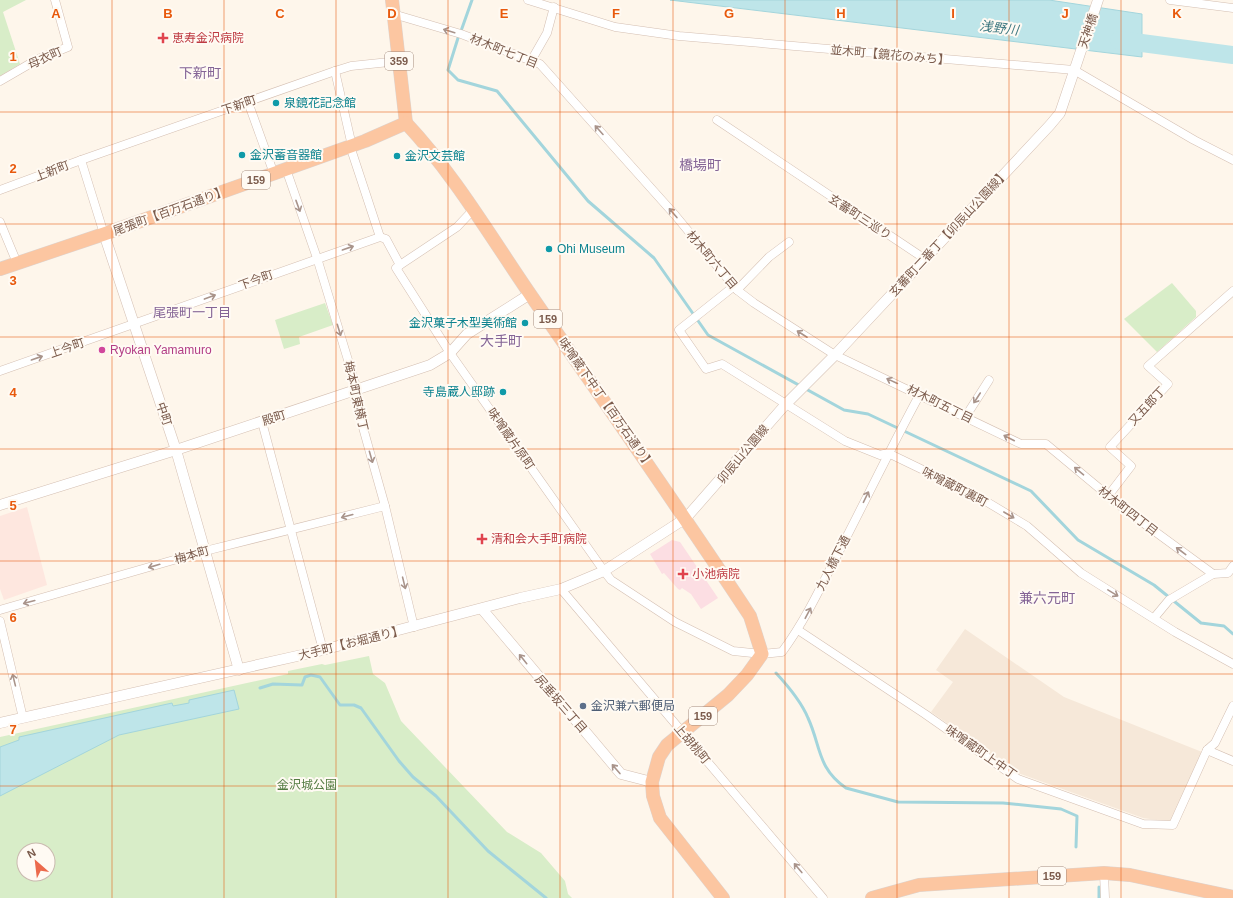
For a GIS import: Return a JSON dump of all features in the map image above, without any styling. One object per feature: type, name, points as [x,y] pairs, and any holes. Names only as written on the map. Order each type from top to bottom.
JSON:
[{"type":"highway","name":"359","points":[[392,0],[406,123]]},
{"type":"highway","name":"尾張町【百万石通り】","points":[[0,269],[280,172],[351,146],[406,123]]},
{"type":"highway","name":"味噌蔵下中丁【百万石通り】","points":[[406,123],[422,140],[473,210],[686,518],[750,616],[756,630],[762,654]]},
{"type":"highway","name":"159","points":[[723,898],[660,818],[653,796],[652,782],[659,757],[667,745],[728,695],[747,675],[762,654]]},
{"type":"highway","name":"159","points":[[872,898],[919,884],[1104,873],[1130,875],[1233,897]]},
{"type":"street","name":"母衣町","points":[[0,81],[38,59],[68,47],[54,0]]},
{"type":"street","name":"並木町【鏡花のみち】","points":[[528,0],[615,27],[679,36],[1076,66],[1188,137],[1233,160]]},
{"type":"street","name":"天神橋","points":[[1076,66],[1098,0]]},
{"type":"street","points":[[1170,0],[1233,8]]},
{"type":"street","points":[[531,61],[547,33],[554,7]]},
{"type":"street","name":"材木町七丁目","points":[[393,14],[461,34],[540,64],[625,159]]},
{"type":"street","name":"下新町","points":[[81,160],[351,66],[399,62]]},
{"type":"street","name":"玄蕃町二番丁【卯辰山公園線】","points":[[803,387],[835,355],[1055,119],[1060,113],[1076,66]]},
{"type":"street","name":"味噌蔵片原町","points":[[335,71],[351,146],[380,237],[386,239],[400,265],[396,268],[450,353],[604,571],[612,580],[675,622],[733,651],[762,654]]},
{"type":"street","name":"梅本町東横丁","points":[[248,102],[317,258],[355,382],[352,392],[385,506],[414,627]]},
{"type":"street","name":"玄蕃町三巡り","points":[[717,120],[925,259]]},
{"type":"street","name":"材木町六丁目","points":[[625,159],[675,215],[735,288],[754,303],[835,355]]},
{"type":"street","name":"上新町","points":[[0,190],[81,160]]},
{"type":"street","name":"中町","points":[[81,160],[176,450],[239,670]]},
{"type":"street","points":[[400,265],[457,227],[473,210]]},
{"type":"street","points":[[0,222],[17,263]]},
{"type":"street","name":"下今町","points":[[134,324],[317,258],[380,237]]},
{"type":"street","points":[[735,288],[789,242]]},
{"type":"street","name":"味噌蔵町裏町","points":[[735,288],[679,330],[706,369],[722,364],[845,442],[880,455],[888,453],[977,496],[1027,526],[1081,573],[1175,632],[1233,664]]},
{"type":"street","name":"又五郎丁","points":[[1108,496],[1131,466],[1110,447],[1168,384],[1148,366],[1233,291]]},
{"type":"street","name":"殿町","points":[[0,504],[176,450],[430,365],[450,353],[467,334],[530,294]]},
{"type":"street","name":"上今町","points":[[0,371],[134,324]]},
{"type":"street","name":"材木町五丁目","points":[[835,355],[920,394],[1022,444],[1046,444]]},
{"type":"street","points":[[966,416],[989,380]]},
{"type":"street","name":"卯辰山公園線","points":[[686,518],[785,405],[803,387]]},
{"type":"street","name":"九人橋下通","points":[[762,654],[782,652],[798,630],[888,453],[920,394]]},
{"type":"street","points":[[262,422],[323,650]]},
{"type":"street","name":"材木町四丁目","points":[[1046,444],[1108,496],[1213,574]]},
{"type":"street","name":"梅本町","points":[[0,610],[205,551],[385,506]]},
{"type":"street","name":"大手町【お堀通り】","points":[[0,723],[323,650],[561,589],[604,571],[686,518]]},
{"type":"street","points":[[1154,618],[1172,599],[1213,574],[1228,573],[1233,566]]},
{"type":"street","name":"上胡桃町","points":[[561,589],[823,898]]},
{"type":"street","name":"尻垂坂三丁目","points":[[482,609],[621,774],[652,782]]},
{"type":"street","points":[[0,622],[23,718]]},
{"type":"street","name":"味噌蔵町上中丁","points":[[798,630],[925,714],[1018,779],[1143,824],[1173,825],[1207,750]]},
{"type":"street","points":[[1233,706],[1215,743],[1207,750],[1233,761]]},
{"type":"street","points":[[1104,873],[1105,898]]},
{"type":"shaded area","points":[[27,507],[47,585],[4,600],[0,589],[0,516]]},
{"type":"shaded area","name":"小池病院","points":[[672,540],[680,542],[718,598],[701,609],[691,594],[682,588],[680,590],[678,589],[664,573],[662,574],[650,554]]},
{"type":"shaded area","points":[[965,629],[1064,697],[1202,752],[1171,822],[1143,818],[1018,773],[931,712],[953,682],[936,670]]},
{"type":"green space","points":[[0,0],[26,0],[3,12],[20,64],[0,76]]},
{"type":"green space","points":[[1172,283],[1196,311],[1196,317],[1157,352],[1124,319]]},
{"type":"green space","points":[[325,303],[333,325],[299,337],[300,344],[284,349],[275,320]]},
{"type":"green space","name":"金沢城公園","points":[[369,656],[373,674],[385,683],[401,721],[507,832],[541,853],[565,881],[568,894],[572,898],[0,898],[0,737],[288,674],[288,671],[322,664],[325,665]]},
{"type":"water","points":[[670,0],[1049,0],[1142,14],[1142,57]]},
{"type":"water","points":[[234,690],[239,709],[119,735],[0,796],[0,747],[19,740],[19,737],[172,703],[173,706],[189,703],[189,700]]},
{"type":"waterway","points":[[461,31],[472,0]]},
{"type":"waterway","points":[[458,38],[448,70],[458,80],[497,91],[588,201],[654,258],[708,335],[844,410],[868,414],[1031,491],[1078,540],[1154,585],[1201,623],[1224,626],[1233,634]]},
{"type":"waterway","name":"浅野川","points":[[1119,40],[1233,55]]},
{"type":"waterway","points":[[776,673],[802,706],[812,728],[821,756],[830,773],[846,788],[898,802],[1003,803],[1061,809],[1077,816],[1076,847]]},
{"type":"waterway","points":[[260,688],[273,684],[302,685],[305,677],[311,675],[320,677],[340,705],[354,705],[361,708],[399,761],[413,777],[436,796],[488,851],[546,898]]},
{"type":"waterway","points":[[1099,887],[1099,898]]},
{"type":"place","name":"恵寿金沢病院","points":[[163,38]]},
{"type":"place","name":"泉鏡花記念館","points":[[276,103]]},
{"type":"place","name":"金沢蓄音器館","points":[[242,155]]},
{"type":"place","name":"金沢文芸館","points":[[397,156]]},
{"type":"place","name":"Ohi Museum","points":[[549,249]]},
{"type":"place","name":"金沢菓子木型美術館","points":[[525,323]]},
{"type":"place","name":"Ryokan Yamamuro","points":[[102,350]]},
{"type":"place","name":"寺島蔵人邸跡","points":[[503,392]]},
{"type":"place","name":"清和会大手町病院","points":[[482,539]]},
{"type":"place","name":"小池病院","points":[[683,574]]},
{"type":"place","name":"金沢兼六郵便局","points":[[583,706]]},
{"type":"district","name":"下新町","points":[[200,73]]},
{"type":"district","name":"橋場町","points":[[700,165]]},
{"type":"district","name":"尾張町一丁目","points":[[192,312]]},
{"type":"district","name":"大手町","points":[[501,341]]},
{"type":"district","name":"兼六元町","points":[[1047,598]]}]
